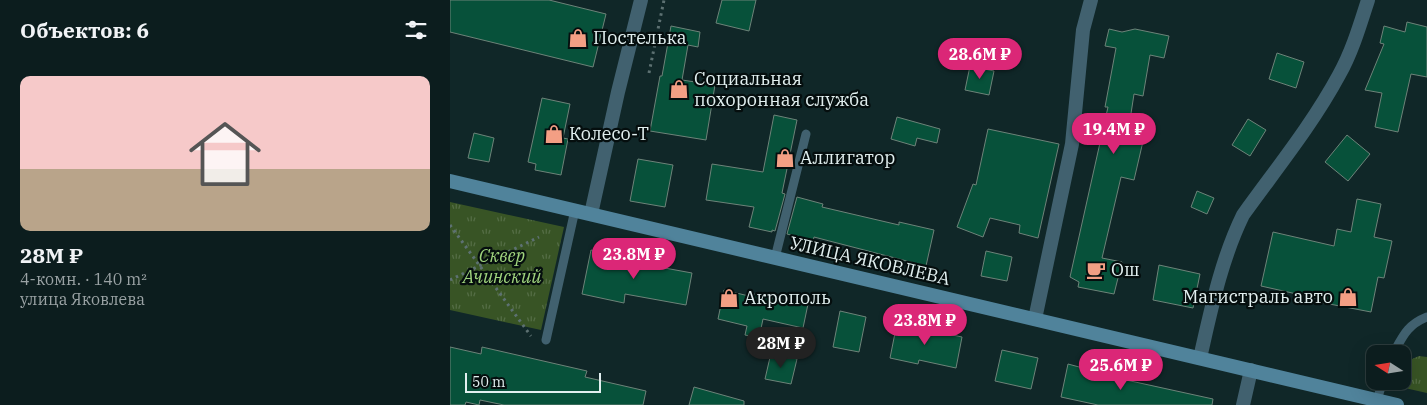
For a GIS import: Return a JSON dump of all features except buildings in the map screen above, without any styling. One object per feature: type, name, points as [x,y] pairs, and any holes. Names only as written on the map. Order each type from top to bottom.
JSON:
[{"type":"main road","name":"УЛИЦА ЯКОВЛЕВА","points":[[450,181],[1397,405]]},
{"type":"street","points":[[591,214],[641,0]]},
{"type":"street","points":[[1035,319],[1072,144],[1083,30],[1091,0]]},
{"type":"street","points":[[1200,358],[1213,303],[1236,229],[1243,215],[1314,116],[1339,74],[1358,31],[1368,0]]},
{"type":"street","points":[[1243,405],[1251,370]]},
{"type":"lane","points":[[775,258],[806,134]]},
{"type":"lane","points":[[546,340],[576,210]]},
{"type":"lane","points":[[1398,345],[1408,328],[1417,321],[1427,317]]},
{"type":"lane","points":[[1377,400],[1380,390]]},
{"type":"path","points":[[649,74],[664,0]]},
{"type":"path","points":[[450,225],[531,336]]},
{"type":"path","points":[[450,280],[538,236]]},
{"type":"green space","name":"Сквер Ачинский","points":[[450,202],[564,227],[541,330],[450,310]]},
{"type":"green space","points":[[1419,356],[1427,357],[1427,393],[1411,389],[1411,360]]},
{"type":"place","name":"Постелька","points":[[578,38]]},
{"type":"place","name":"Социальная похоронная служба","points":[[679,89]]},
{"type":"place","name":"Колесо-Т","points":[[554,134]]},
{"type":"place","name":"Аллигатор","points":[[785,158]]},
{"type":"place","name":"Ош","points":[[1096,270]]},
{"type":"place","name":"Магистраль авто","points":[[1348,297]]},
{"type":"place","name":"Акрополь","points":[[729,298]]}]
